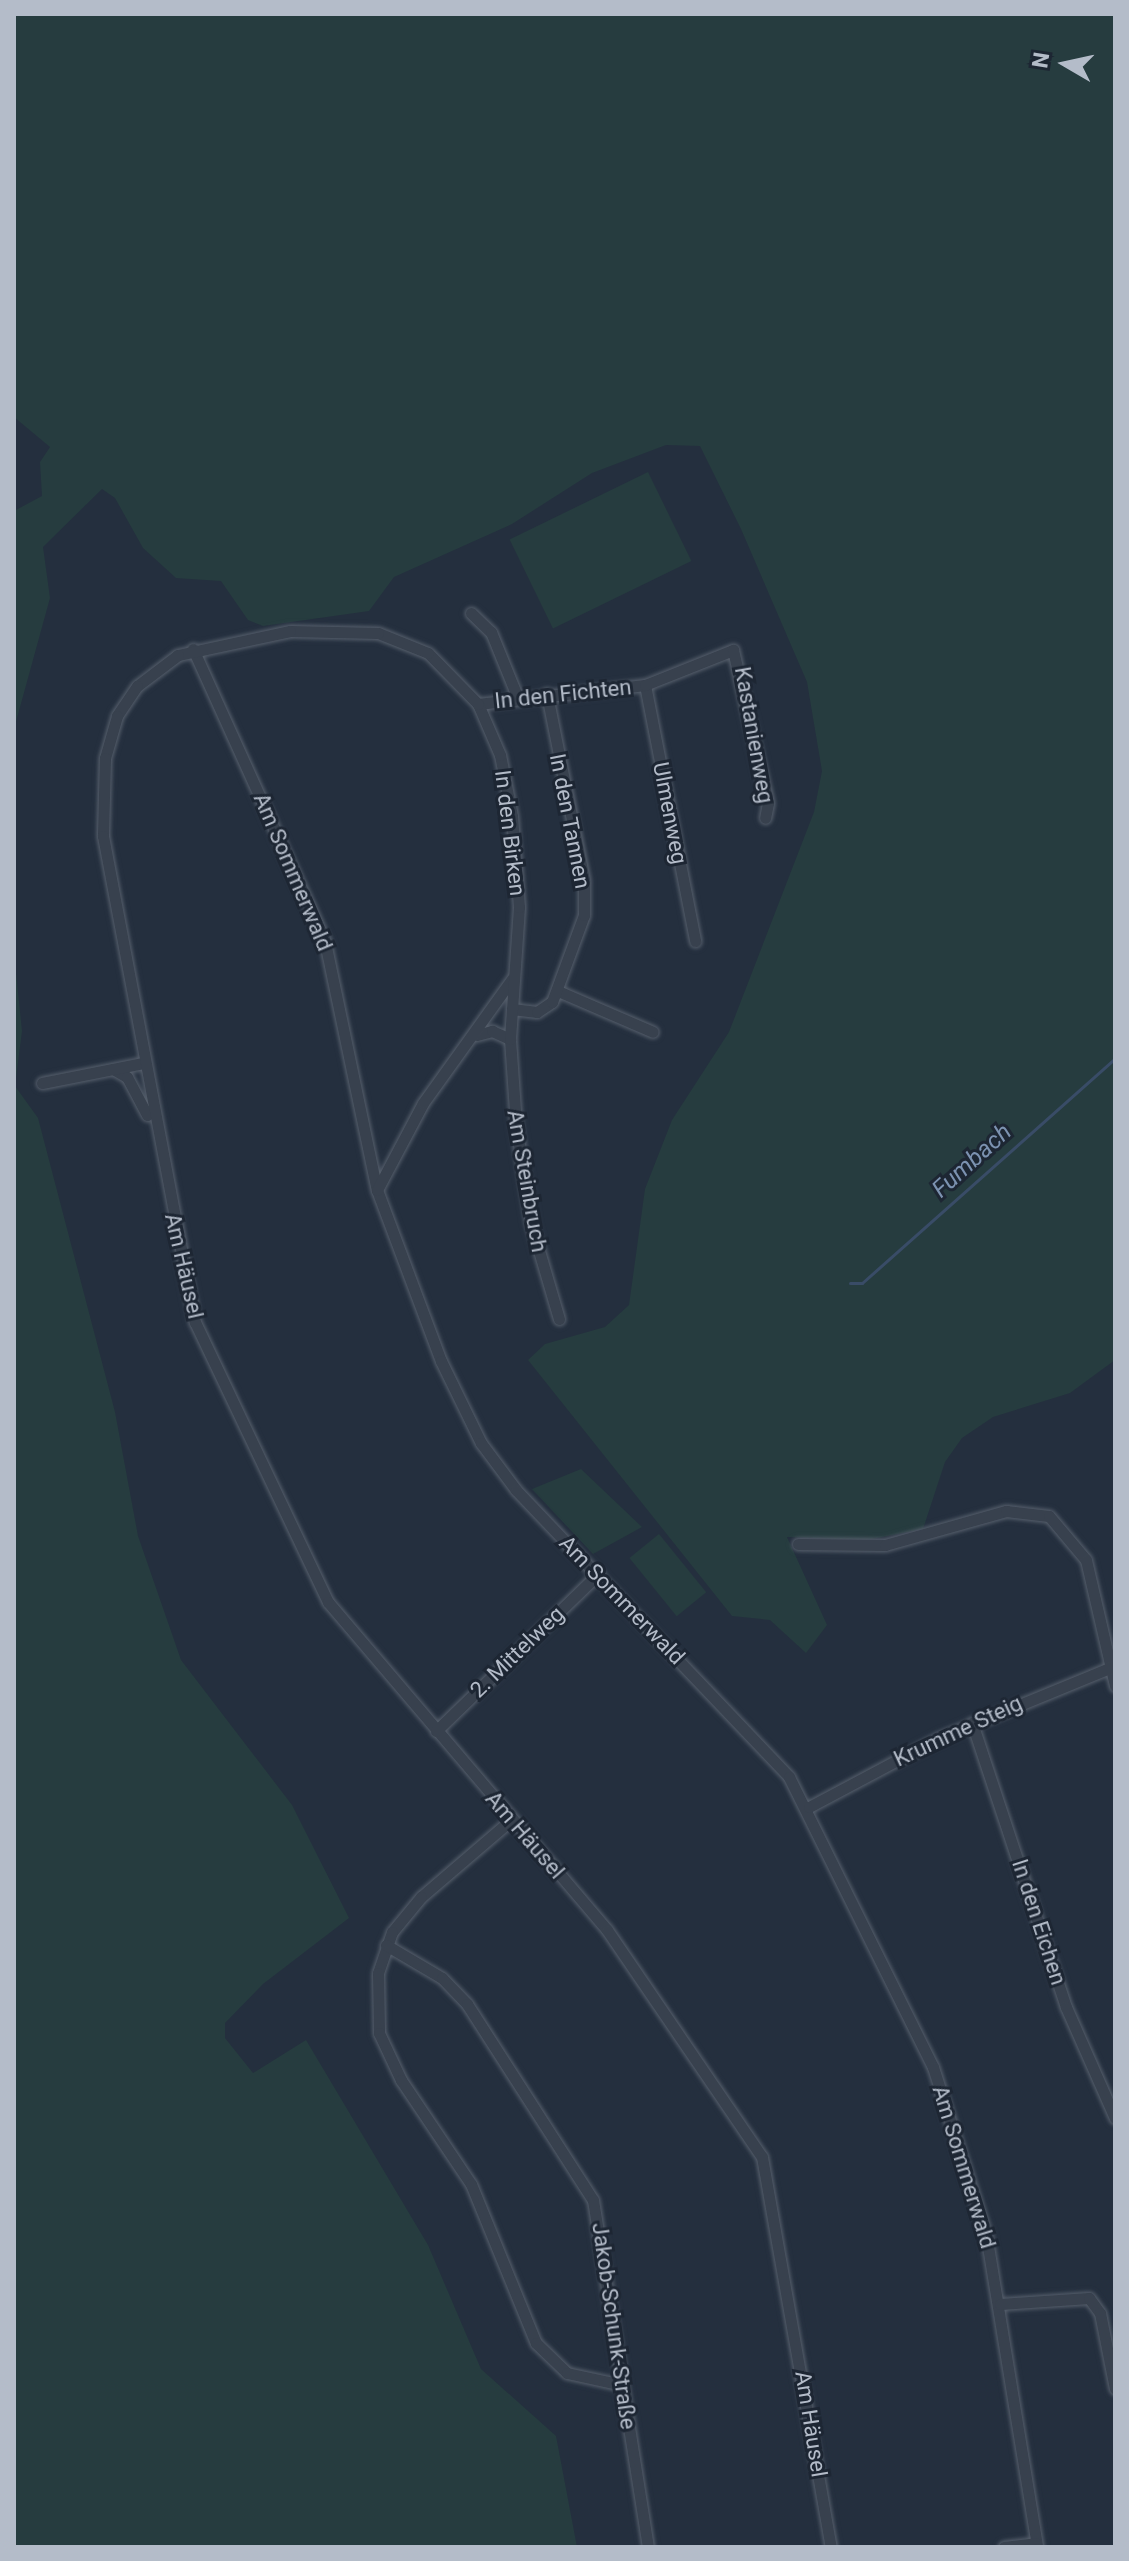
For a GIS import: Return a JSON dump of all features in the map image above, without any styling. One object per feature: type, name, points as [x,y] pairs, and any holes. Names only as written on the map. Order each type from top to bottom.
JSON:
[{"type":"street","points":[[471,613],[491,632],[517,696]]},
{"type":"street","name":"In den Birken","points":[[193,649],[290,631],[378,633],[428,653],[478,704],[500,755],[512,816],[515,971]]},
{"type":"street","name":"Am Häusel","points":[[193,649],[137,686],[117,716],[105,758],[107,865],[186,1289],[208,1352],[328,1602],[627,1957],[762,2157],[831,2547]]},
{"type":"street","name":"Am Sommerwald","points":[[193,649],[325,942],[377,1190],[436,1349],[481,1443],[598,1574],[775,1761],[809,1807],[938,2082],[977,2196],[1000,2304],[1036,2545]]},
{"type":"street","name":"In den Fichten","points":[[478,704],[517,696],[645,685],[719,651],[736,652]]},
{"type":"street","name":"Kastanienweg","points":[[736,652],[768,803],[765,818]]},
{"type":"street","name":"Ulmenweg","points":[[645,685],[695,941]]},
{"type":"street","name":"In den Tannen","points":[[547,694],[585,899],[558,991]]},
{"type":"street","points":[[377,1190],[423,1103],[477,1035],[515,971]]},
{"type":"street","name":"Am Steinbruch","points":[[515,971],[510,1039],[524,1190],[559,1319]]},
{"type":"street","points":[[512,1009],[543,1011],[558,991],[653,1032]]},
{"type":"street","points":[[477,1035],[492,1031],[510,1039]]},
{"type":"street","points":[[42,1083],[143,1063]]},
{"type":"street","name":"Am Häusel","points":[[113,1069],[138,1092],[158,1144]]},
{"type":"street","points":[[798,1544],[885,1545],[1006,1511],[1038,1512],[1060,1523],[1086,1560],[1113,1662],[1115,1686]]},
{"type":"street","name":"2. Mittelweg","points":[[436,1731],[598,1574]]},
{"type":"street","name":"Krumme Steig","points":[[809,1807],[972,1723],[1113,1662]]},
{"type":"street","name":"In den Eichen","points":[[972,1723],[1066,2007],[1115,2118]]},
{"type":"street","points":[[512,1819],[421,1897],[386,1945],[375,2004],[383,2047],[479,2200],[529,2332],[567,2373],[622,2385]]},
{"type":"street","name":"Jakob-Schunk-Straße","points":[[386,1945],[442,1978],[467,2004],[583,2178],[605,2244],[622,2385],[648,2547]]},
{"type":"street","points":[[1000,2304],[1089,2298],[1100,2313],[1115,2389]]},
{"type":"street","points":[[1004,2547],[1036,2545]]},
{"type":"green space","points":[[14,14],[1115,14],[1115,1360],[1070,1393],[993,1417],[962,1438],[945,1462],[923,1529],[867,1540],[787,1537],[827,1625],[806,1653],[770,1620],[732,1616],[528,1360],[545,1344],[605,1327],[629,1305],[645,1189],[672,1120],[729,1032],[814,812],[822,771],[807,682],[741,529],[700,446],[666,445],[592,473],[512,524],[394,577],[369,611],[263,626],[248,620],[221,581],[176,578],[143,548],[115,498],[102,489],[43,547],[50,598],[14,729],[14,511],[42,496],[40,462],[50,447],[14,417]]},
{"type":"green space","points":[[648,472],[691,561],[553,628],[510,540]]},
{"type":"green space","points":[[14,953],[22,1031],[15,1086],[38,1118],[115,1412],[138,1536],[181,1660],[292,1805],[349,1918],[263,1984],[225,2023],[225,2038],[253,2073],[306,2040],[428,2245],[481,2369],[556,2436],[577,2547],[14,2547]]},
{"type":"green space","points":[[581,1469],[642,1527],[593,1554],[532,1489]]},
{"type":"green space","points":[[659,1534],[706,1592],[677,1616],[629,1558]]},
{"type":"waterway","name":"Fumbach","points":[[850,1283],[862,1283],[1115,1058]]}]
